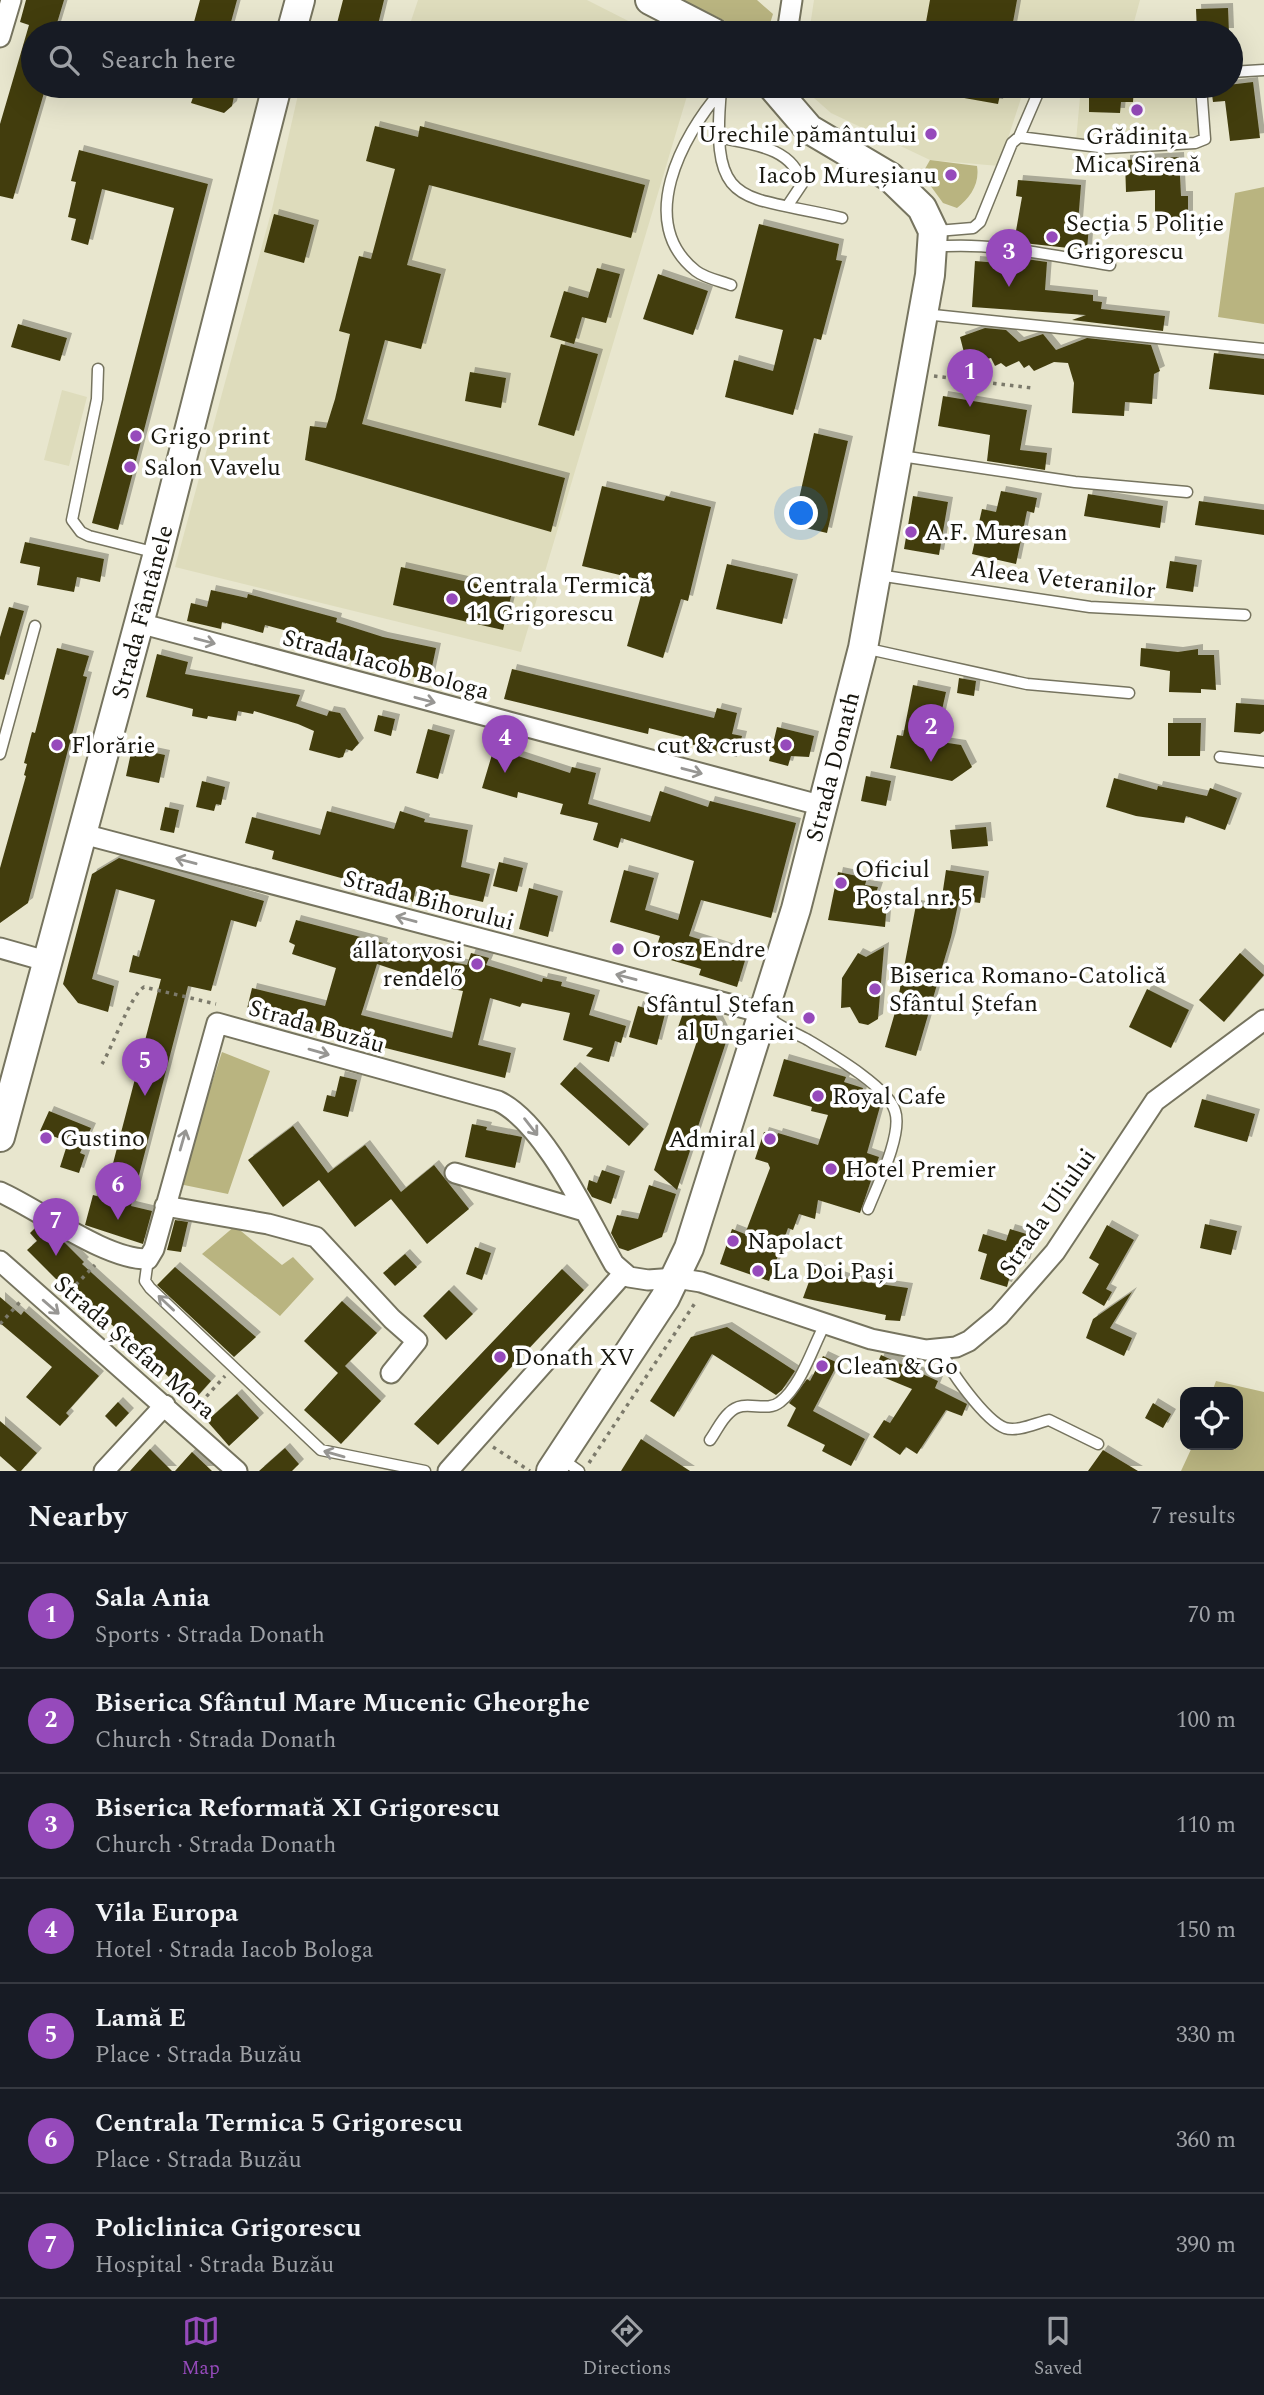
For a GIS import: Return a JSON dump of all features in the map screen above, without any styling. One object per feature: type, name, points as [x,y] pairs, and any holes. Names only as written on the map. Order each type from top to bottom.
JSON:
[{"type":"main road","points":[[294,21],[300,0]]},
{"type":"main road","points":[[650,0],[691,21]]},
{"type":"main road","name":"Strada Fântânele","points":[[0,1137],[158,553],[274,98]]},
{"type":"main road","points":[[785,98],[821,137],[891,177],[922,208],[933,239]]},
{"type":"main road","name":"Strada Donath","points":[[569,1468],[688,1280],[689,1248],[796,909],[863,648],[900,456],[924,314],[933,239]]},
{"type":"street","points":[[0,37],[10,0]]},
{"type":"street","points":[[789,21],[792,0]]},
{"type":"street","name":"Strada Iacob Bologa","points":[[139,623],[823,806]]},
{"type":"street","name":"Strada Bihorului","points":[[83,834],[763,1013]]},
{"type":"street","points":[[0,948],[46,961]]},
{"type":"street","name":"Strada Uliului","points":[[942,1350],[968,1341],[1025,1289],[1055,1252],[1142,1115],[1154,1101],[1264,1020]]},
{"type":"street","name":"Strada Buzău","points":[[148,1259],[155,1249],[217,1023],[513,1108],[540,1139],[614,1264],[623,1274]]},
{"type":"street","points":[[455,1173],[584,1211]]},
{"type":"street","points":[[0,1192],[109,1251],[135,1259],[148,1259]]},
{"type":"street","points":[[165,1206],[268,1224],[316,1237],[392,1320],[417,1341],[391,1373]]},
{"type":"street","name":"Strada Ștefan Mora","points":[[0,1261],[237,1471]]},
{"type":"street","points":[[447,1471],[623,1274],[648,1280],[688,1280],[871,1339],[942,1350]]},
{"type":"street","points":[[104,1471],[165,1405]]},
{"type":"lane","points":[[1243,71],[1264,70]]},
{"type":"lane","points":[[714,98],[686,137],[666,215],[669,233],[686,261],[698,272],[731,285]]},
{"type":"lane","points":[[720,98],[717,137],[722,165],[730,185],[755,199],[842,218]]},
{"type":"lane","points":[[933,239],[972,228],[980,222],[1012,143],[1019,137],[1036,98]]},
{"type":"lane","points":[[1019,137],[1107,148],[1195,143],[1205,139],[1202,98]]},
{"type":"lane","points":[[717,137],[766,147],[791,162],[800,174],[802,184],[788,205]]},
{"type":"lane","points":[[933,239],[958,245],[1110,265]]},
{"type":"lane","points":[[924,314],[1264,349]]},
{"type":"lane","points":[[98,369],[97,399],[72,520],[81,532],[89,536],[158,553]]},
{"type":"lane","points":[[900,456],[1075,482],[1187,492]]},
{"type":"lane","name":"Aleea Veteranilor","points":[[877,575],[1090,607],[1245,615]]},
{"type":"lane","points":[[0,754],[35,626]]},
{"type":"lane","points":[[863,648],[1027,684],[1129,693]]},
{"type":"lane","points":[[1220,757],[1264,762]]},
{"type":"lane","points":[[763,1013],[779,1027],[806,1039],[848,1066],[888,1097],[897,1113],[891,1149],[868,1209]]},
{"type":"lane","points":[[148,1259],[145,1280],[150,1288],[321,1450],[425,1471]]},
{"type":"lane","points":[[710,1440],[729,1412],[740,1406],[769,1407],[780,1403],[792,1390],[824,1326]]},
{"type":"lane","points":[[942,1350],[951,1373],[995,1422],[1016,1429],[1049,1420],[1098,1444]]},
{"type":"path","points":[[928,375],[1032,388]]},
{"type":"path","points":[[102,1064],[116,1041],[136,992],[145,987],[222,1006]]},
{"type":"path","points":[[53,1308],[109,1251]]},
{"type":"path","points":[[569,1468],[695,1304],[688,1280]]},
{"type":"path","points":[[0,1324],[31,1289]]},
{"type":"path","points":[[184,1422],[234,1367]]},
{"type":"path","points":[[493,1448],[530,1471]]},
{"type":"shaded area","points":[[418,0],[587,0],[628,21],[411,21]]},
{"type":"shaded area","points":[[683,0],[757,0],[773,14],[771,21],[725,21]]},
{"type":"shaded area","points":[[814,0],[1140,0],[1134,21],[811,21]]},
{"type":"shaded area","points":[[297,98],[686,98],[521,652],[175,567],[272,209]]},
{"type":"shaded area","points":[[814,98],[1021,98],[999,166],[930,160],[831,113]]},
{"type":"shaded area","name":"Grădinița Mica Sirenă","points":[[1080,98],[1194,98],[1199,135],[1076,141]]},
{"type":"shaded area","points":[[930,160],[977,166],[977,179],[973,190],[957,208],[943,203],[922,174]]},
{"type":"shaded area","points":[[1264,187],[1264,324],[1218,317],[1235,193]]},
{"type":"shaded area","points":[[62,390],[87,397],[69,466],[44,460]]},
{"type":"shaded area","points":[[222,1052],[270,1071],[228,1194],[179,1184]]},
{"type":"shaded area","points":[[235,1226],[282,1265],[293,1257],[314,1279],[280,1316],[202,1254]]},
{"type":"shaded area","points":[[1216,1381],[1242,1387],[1214,1387]]},
{"type":"shaded area","points":[[1243,1387],[1264,1392],[1264,1471],[1181,1471],[1191,1450],[1243,1450]]},
{"type":"building","points":[[26,0],[64,0],[58,21],[20,22]]},
{"type":"building","points":[[200,0],[237,0],[231,21],[194,21]]},
{"type":"building","points":[[343,0],[384,0],[379,21],[338,21]]},
{"type":"building","points":[[930,0],[1017,0],[1013,21],[926,21]]},
{"type":"building","points":[[1228,8],[1229,21],[1196,21],[1196,9]]},
{"type":"building","points":[[21,52],[21,98],[42,98],[13,199],[0,196],[0,124]]},
{"type":"building","points":[[1253,82],[1260,138],[1230,141],[1225,101],[1213,102],[1212,98],[1243,98],[1243,83]]},
{"type":"building","points":[[193,98],[234,98],[232,106],[224,113],[191,103]]},
{"type":"building","points":[[964,98],[999,98],[998,104]]},
{"type":"building","points":[[1089,98],[1133,98],[1133,102],[1121,102],[1120,113],[1089,112]]},
{"type":"building","points":[[375,126],[418,137],[420,126],[645,185],[631,238],[429,185],[407,265],[441,274],[421,349],[385,340],[362,424],[565,478],[551,532],[305,460],[310,426],[326,428],[335,399],[350,334],[339,331],[359,256],[371,259],[395,169],[366,161]]},
{"type":"building","points":[[79,150],[208,184],[118,530],[92,523],[174,208],[102,189],[88,245],[71,240],[76,219],[68,217],[76,182],[71,181]]},
{"type":"building","points":[[1179,157],[1181,196],[1188,196],[1188,218],[1155,218],[1155,190],[1126,192],[1125,160]]},
{"type":"building","points":[[1018,180],[1081,185],[1078,223],[1089,225],[1087,250],[1014,242],[1022,197],[1016,196]]},
{"type":"building","points":[[274,214],[314,225],[304,263],[264,252]]},
{"type":"building","points":[[759,224],[839,244],[836,260],[842,261],[821,340],[814,338],[793,415],[725,397],[734,360],[773,371],[783,330],[735,318]]},
{"type":"building","points":[[1012,257],[1047,262],[1045,290],[1093,295],[1093,301],[1102,302],[1101,309],[1165,316],[1163,331],[1072,320],[1086,315],[972,307],[975,261],[1011,264]]},
{"type":"building","points":[[597,268],[620,274],[606,323],[582,317],[574,344],[550,337],[564,291],[588,298]]},
{"type":"building","points":[[658,274],[708,291],[693,335],[643,319]]},
{"type":"building","points":[[18,324],[67,338],[60,361],[11,347]]},
{"type":"building","points":[[985,328],[1006,330],[1019,342],[1043,334],[1056,350],[1087,338],[1151,345],[1160,371],[1154,374],[1152,404],[1125,402],[1124,416],[1072,413],[1074,383],[1068,363],[1054,362],[1034,371],[1029,365],[1024,368],[1019,361],[1006,367],[1001,363],[995,366],[991,358],[967,364],[960,337]]},
{"type":"building","points":[[561,344],[598,354],[574,436],[538,425]]},
{"type":"building","points":[[1214,353],[1264,359],[1264,395],[1209,389]]},
{"type":"building","points":[[470,372],[506,378],[501,408],[465,401]]},
{"type":"building","points":[[943,396],[1027,410],[1020,450],[1047,453],[1045,470],[987,461],[990,435],[938,426]]},
{"type":"building","points":[[814,433],[848,441],[827,533],[793,525]]},
{"type":"building","points":[[602,486],[664,501],[666,496],[711,507],[688,601],[681,599],[663,658],[627,646],[645,581],[582,566]]},
{"type":"building","points":[[1001,491],[1037,498],[1034,513],[1027,511],[1016,564],[972,554],[982,509],[996,512]]},
{"type":"building","points":[[1088,494],[1163,506],[1160,528],[1084,516]]},
{"type":"building","points":[[913,496],[948,502],[939,555],[904,549]]},
{"type":"building","points":[[1199,501],[1264,510],[1264,535],[1195,525]]},
{"type":"building","points":[[25,542],[104,559],[100,582],[77,577],[74,592],[37,585],[40,567],[20,563]]},
{"type":"building","points":[[1170,561],[1197,565],[1193,592],[1166,588]]},
{"type":"building","points":[[727,564],[793,579],[782,624],[716,609]]},
{"type":"building","name":"Centrala Termică 11 Grigorescu","points":[[401,567],[512,592],[503,630],[393,605]]},
{"type":"building","points":[[211,590],[247,598],[248,594],[337,618],[336,622],[383,637],[436,648],[429,681],[349,660],[350,654],[338,651],[340,645],[265,625],[263,633],[222,622],[221,629],[187,621],[191,603],[207,607]]},
{"type":"building","points":[[9,607],[24,611],[4,680],[0,679],[0,637]]},
{"type":"building","points":[[57,648],[89,656],[83,676],[87,677],[28,903],[0,923],[0,868],[26,776],[27,764],[24,763],[32,732],[35,733]]},
{"type":"building","points":[[1141,648],[1178,652],[1198,649],[1198,655],[1214,655],[1216,690],[1201,689],[1201,693],[1169,692],[1170,671],[1140,666]]},
{"type":"building","points":[[157,654],[188,662],[185,674],[300,695],[296,706],[327,716],[329,711],[340,713],[359,743],[352,751],[346,749],[343,757],[339,758],[309,750],[314,731],[298,724],[254,711],[253,714],[238,711],[236,721],[208,716],[207,719],[192,716],[193,709],[146,697]]},
{"type":"building","points":[[512,669],[714,718],[717,708],[737,713],[732,734],[742,736],[737,757],[683,742],[684,737],[649,728],[648,734],[504,699]]},
{"type":"building","points":[[959,678],[976,681],[974,696],[957,693]]},
{"type":"building","points":[[913,685],[946,692],[935,741],[961,745],[972,767],[952,781],[890,768],[897,735],[903,736]]},
{"type":"building","points":[[1236,703],[1264,705],[1264,731],[1260,734],[1234,732]]},
{"type":"building","points":[[378,715],[395,719],[391,736],[374,731]]},
{"type":"building","points":[[1168,723],[1201,723],[1200,756],[1168,756]]},
{"type":"building","points":[[777,727],[814,736],[809,757],[791,756],[788,766],[769,761]]},
{"type":"building","points":[[428,729],[450,735],[438,779],[416,773]]},
{"type":"building","points":[[132,748],[165,755],[159,783],[126,776]]},
{"type":"building","points":[[494,748],[570,773],[572,767],[596,773],[588,804],[650,822],[660,791],[708,807],[710,801],[796,823],[771,918],[701,900],[689,936],[747,954],[737,987],[699,975],[701,969],[654,955],[660,936],[610,922],[624,870],[654,878],[645,910],[678,920],[694,861],[621,838],[618,848],[593,840],[598,823],[560,814],[563,804],[518,792],[517,798],[482,788]]},
{"type":"building","points":[[866,776],[891,781],[886,806],[861,801]]},
{"type":"building","points":[[1114,778],[1157,790],[1158,786],[1207,796],[1210,788],[1237,798],[1225,830],[1186,816],[1184,823],[1136,816],[1106,807]]},
{"type":"building","points":[[202,781],[225,787],[221,805],[216,804],[214,811],[196,807]]},
{"type":"building","points":[[165,807],[179,810],[174,833],[160,830]]},
{"type":"building","points":[[327,811],[394,829],[400,811],[425,819],[424,822],[468,830],[461,867],[490,874],[483,902],[416,887],[413,902],[380,895],[381,889],[272,859],[274,851],[245,843],[252,817],[320,835]]},
{"type":"building","points":[[986,827],[988,846],[952,849],[950,830]]},
{"type":"building","points":[[119,858],[264,901],[256,927],[231,920],[211,991],[188,986],[131,1206],[152,1211],[143,1244],[85,1225],[93,1195],[104,1198],[161,979],[129,972],[133,955],[139,957],[155,900],[116,889],[92,979],[114,986],[108,1012],[78,1003],[63,984],[92,874]]},
{"type":"building","points":[[499,862],[523,868],[517,892],[493,886]]},
{"type":"building","points":[[946,870],[984,876],[980,903],[959,900],[951,937],[916,1056],[885,1047],[896,1009],[916,905],[940,910]]},
{"type":"building","points":[[838,872],[867,878],[865,885],[878,887],[874,899],[887,901],[885,927],[828,920]]},
{"type":"building","points":[[529,888],[558,896],[548,937],[519,929]]},
{"type":"building","points":[[296,920],[383,943],[382,947],[412,956],[415,948],[430,952],[428,957],[467,965],[471,953],[489,958],[486,965],[542,982],[543,978],[562,982],[561,986],[595,995],[589,1015],[626,1026],[621,1043],[615,1041],[609,1062],[586,1056],[593,1048],[563,1040],[570,1013],[522,1003],[520,1007],[490,998],[478,1045],[511,1053],[505,1078],[246,1013],[252,988],[325,1006],[336,968],[292,954],[295,945],[289,942]],"holes":[[[377,964],[407,974],[403,985],[418,990],[420,983],[463,991],[452,1038],[361,1015]]]},
{"type":"building","points":[[884,947],[878,1019],[868,1025],[859,1023],[850,1007],[841,1008],[842,978],[858,953],[866,957]]},
{"type":"building","points":[[1240,953],[1264,975],[1224,1022],[1199,1000]]},
{"type":"building","points":[[1147,989],[1189,1010],[1171,1048],[1129,1027]]},
{"type":"building","points":[[686,1005],[715,1015],[727,1039],[677,1190],[654,1170],[698,1038],[677,1030]]},
{"type":"building","points":[[638,1006],[665,1014],[657,1045],[629,1037]]},
{"type":"building","points":[[784,1059],[846,1077],[844,1082],[863,1088],[861,1095],[879,1100],[881,1103],[867,1153],[879,1157],[860,1213],[818,1200],[815,1219],[799,1214],[793,1230],[788,1228],[769,1281],[720,1264],[732,1229],[745,1234],[770,1168],[768,1163],[755,1159],[764,1132],[777,1136],[778,1133],[818,1145],[828,1115],[811,1111],[812,1107],[773,1096]]},
{"type":"building","points":[[575,1067],[644,1129],[629,1146],[560,1084]]},
{"type":"building","points":[[340,1076],[357,1080],[348,1117],[323,1111],[327,1095],[335,1097]]},
{"type":"building","points":[[1202,1099],[1255,1114],[1247,1142],[1194,1127]]},
{"type":"building","points":[[49,1111],[91,1128],[80,1153],[85,1155],[79,1173],[60,1167],[68,1142],[40,1131]]},
{"type":"building","points":[[472,1124],[487,1127],[486,1130],[522,1137],[515,1168],[465,1157]]},
{"type":"building","points":[[293,1126],[328,1173],[365,1145],[401,1192],[434,1165],[469,1209],[427,1244],[391,1199],[355,1227],[319,1180],[283,1207],[248,1160]]},
{"type":"building","points":[[602,1170],[620,1176],[611,1204],[592,1197],[587,1189],[589,1180],[597,1183]]},
{"type":"building","points":[[649,1185],[676,1194],[662,1237],[628,1251],[619,1248],[611,1233],[617,1215],[638,1219]]},
{"type":"building","points":[[175,1220],[188,1222],[181,1252],[167,1250]]},
{"type":"building","points":[[1205,1224],[1237,1231],[1231,1255],[1200,1248]]},
{"type":"building","points":[[1107,1225],[1134,1240],[1106,1289],[1112,1292],[1104,1306],[1082,1293],[1099,1264],[1089,1258]]},
{"type":"building","points":[[37,1226],[64,1242],[84,1262],[82,1264],[211,1381],[194,1400],[64,1281],[61,1284],[27,1250],[37,1241],[30,1233]]},
{"type":"building","points":[[1010,1229],[1033,1236],[1025,1264],[1014,1261],[1007,1287],[980,1279],[987,1254],[978,1251],[983,1234],[1006,1241]]},
{"type":"building","points":[[475,1247],[491,1253],[482,1280],[466,1274]]},
{"type":"building","points":[[405,1254],[417,1267],[395,1286],[383,1273]]},
{"type":"building","points":[[175,1267],[256,1337],[234,1357],[157,1285]]},
{"type":"building","points":[[814,1268],[851,1280],[908,1288],[900,1321],[885,1320],[886,1315],[803,1298]]},
{"type":"building","name":"Donath XV","points":[[562,1269],[584,1290],[438,1445],[414,1424]]},
{"type":"building","points":[[449,1290],[473,1314],[446,1340],[423,1316]]},
{"type":"building","points":[[1132,1292],[1110,1328],[1132,1338],[1124,1356],[1086,1338],[1093,1319]]},
{"type":"building","points":[[0,1297],[21,1315],[24,1311],[99,1376],[66,1413],[69,1416],[60,1426],[26,1397],[52,1367],[0,1323]]},
{"type":"building","points":[[342,1301],[377,1333],[345,1366],[381,1401],[341,1444],[304,1410],[338,1373],[304,1341]]},
{"type":"building","points":[[727,1327],[795,1371],[782,1390],[776,1395],[712,1354],[674,1417],[650,1401],[691,1337]]},
{"type":"building","points":[[881,1355],[938,1381],[935,1388],[967,1404],[962,1416],[946,1410],[917,1454],[906,1447],[900,1455],[873,1437],[884,1420],[890,1423],[912,1389],[873,1373]]},
{"type":"building","points":[[823,1356],[838,1363],[813,1411],[865,1439],[851,1466],[822,1451],[825,1445],[787,1426],[796,1408],[789,1403],[807,1379],[810,1381]]},
{"type":"building","points":[[237,1394],[259,1418],[229,1446],[207,1421]]},
{"type":"building","points":[[118,1402],[129,1413],[116,1427],[105,1416]]},
{"type":"building","points":[[1153,1403],[1171,1414],[1163,1428],[1145,1418]]},
{"type":"building","points":[[0,1421],[37,1453],[21,1471],[17,1471],[0,1456]]},
{"type":"building","points":[[641,1439],[690,1471],[621,1471]]},
{"type":"building","points":[[285,1448],[299,1464],[292,1471],[259,1471]]},
{"type":"building","points":[[150,1449],[172,1471],[130,1471]]},
{"type":"building","points":[[1103,1450],[1138,1471],[1088,1471]]},
{"type":"building","points":[[192,1452],[212,1471],[175,1471]]},
{"type":"place","name":"Grădinița Mica Sirenă","points":[[1137,110]]},
{"type":"place","name":"Urechile pământului","points":[[931,134]]},
{"type":"place","name":"Iacob Mureșianu","points":[[951,175]]},
{"type":"place","name":"Secția 5 Poliție Grigorescu","points":[[1052,237]]},
{"type":"place","name":"Biserica Reformată XI Grigorescu","points":[[1009,287]]},
{"type":"place","name":"Sala Ania","points":[[970,407]]},
{"type":"place","name":"Grigo print","points":[[136,436]]},
{"type":"place","name":"Salon Vavelu","points":[[130,467]]},
{"type":"place","name":"A.F. Muresan","points":[[911,532]]},
{"type":"place","name":"Centrala Termică 11 Grigorescu","points":[[452,599]]},
{"type":"place","name":"Florărie","points":[[57,745]]},
{"type":"place","name":"cut & crust","points":[[786,745]]},
{"type":"place","name":"Biserica Sfântul Mare Mucenic Gheorghe","points":[[931,762]]},
{"type":"place","name":"Vila Europa","points":[[505,773]]},
{"type":"place","name":"Oficiul Poștal nr. 5","points":[[841,883]]},
{"type":"place","name":"Orosz Endre","points":[[618,949]]},
{"type":"place","name":"állatorvosi rendelő","points":[[477,964]]},
{"type":"place","name":"Biserica Romano-Catolică Sfântul Ștefan","points":[[875,989]]},
{"type":"place","name":"Sfântul Ștefan al Ungariei","points":[[809,1018]]},
{"type":"place","name":"Lamă E","points":[[145,1096]]},
{"type":"place","name":"Royal Cafe","points":[[818,1096]]},
{"type":"place","name":"Gustino","points":[[46,1138]]},
{"type":"place","name":"Admiral","points":[[770,1139]]},
{"type":"place","name":"Hotel Premier","points":[[831,1169]]},
{"type":"place","name":"Centrala Termica 5 Grigorescu","points":[[118,1220]]},
{"type":"place","name":"Napolact","points":[[733,1241]]},
{"type":"place","name":"Policlinica Grigorescu","points":[[56,1256]]},
{"type":"place","name":"La Doi Pași","points":[[758,1271]]},
{"type":"place","name":"Donath XV","points":[[500,1357]]},
{"type":"place","name":"Clean & Go","points":[[822,1366]]}]
